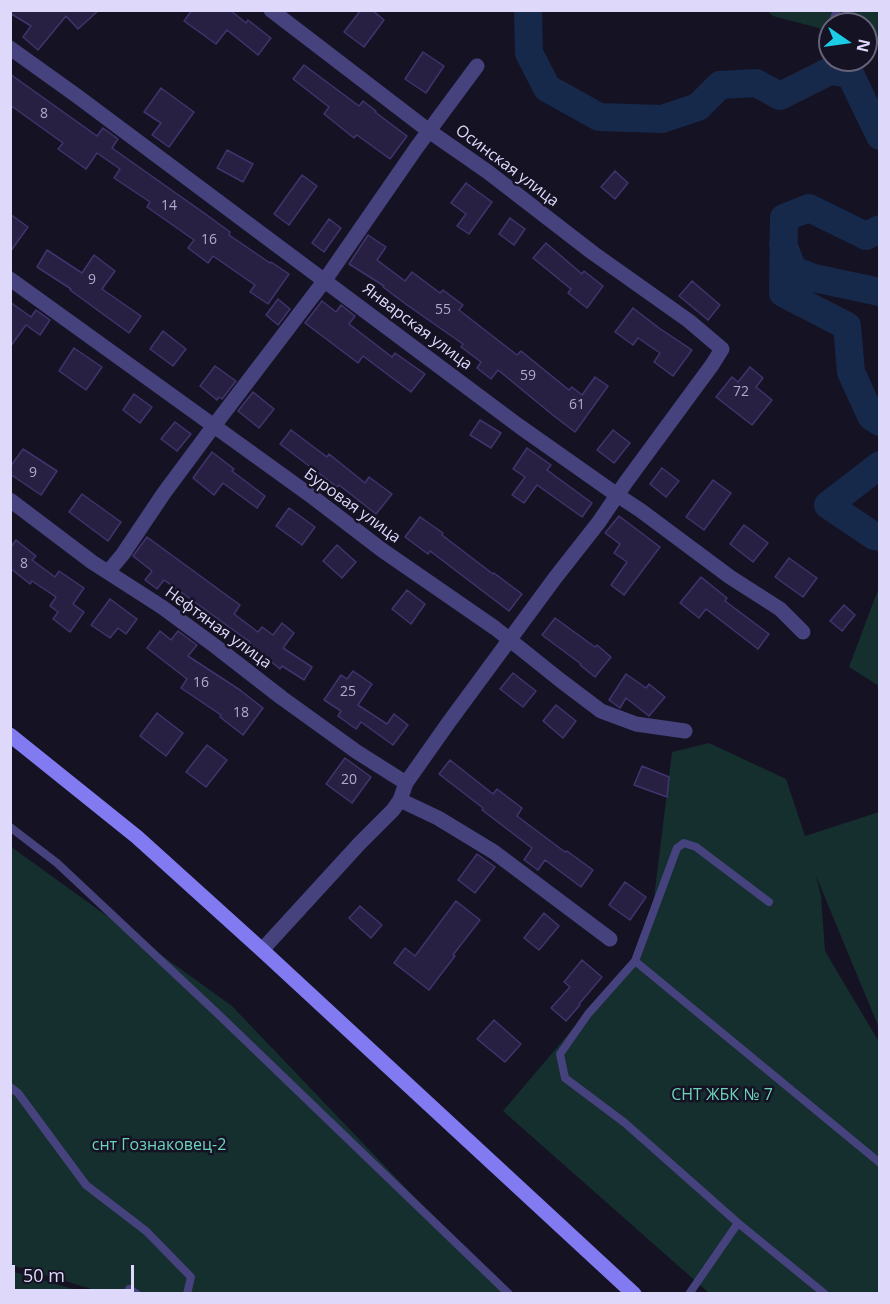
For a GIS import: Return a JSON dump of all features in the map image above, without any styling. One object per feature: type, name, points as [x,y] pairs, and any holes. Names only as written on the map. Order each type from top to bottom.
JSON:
[{"type":"main road","points":[[10,735],[137,837],[634,1293]]},
{"type":"street","name":"Осинская улица","points":[[271,10],[429,131],[488,172],[616,270],[689,321],[722,349],[617,495]]},
{"type":"street","name":"Январская улица","points":[[10,48],[519,426],[640,510],[730,577],[780,609],[803,632]]},
{"type":"street","points":[[108,572],[213,426],[325,280],[477,66]]},
{"type":"street","name":"Буровая улица","points":[[10,279],[335,513],[382,550],[495,628],[601,711],[636,724],[685,731]]},
{"type":"street","points":[[262,950],[393,810],[400,800],[406,783],[449,722],[617,495]]},
{"type":"street","name":"Нефтяная улица","points":[[10,500],[92,562],[162,607],[357,752],[406,783]]},
{"type":"street","points":[[400,800],[438,818],[494,852],[610,939]]},
{"type":"lane","points":[[10,827],[65,871],[509,1293]]},
{"type":"lane","points":[[769,902],[696,847],[684,843],[677,848],[635,961],[588,1014],[560,1054],[565,1078],[625,1123],[738,1223],[825,1293]]},
{"type":"lane","points":[[635,961],[879,1163]]},
{"type":"lane","points":[[10,1087],[18,1093],[86,1185],[146,1231],[191,1277],[187,1293]]},
{"type":"lane","points":[[689,1293],[738,1223]]},
{"type":"lane","points":[[129,1289],[137,1293]]},
{"type":"green space","points":[[767,11],[879,11],[879,42],[878,12],[818,12],[818,28],[773,16]]},
{"type":"green space","points":[[879,587],[879,686],[849,667]]},
{"type":"green space","name":"СНТ ЖБК № 7","points":[[709,743],[786,779],[805,836],[879,812],[879,1028],[816,876],[821,896],[825,951],[879,1042],[879,1293],[709,1293],[503,1111],[632,959],[654,898],[672,752]]},
{"type":"green space","name":"снт Гознаковец-2","points":[[10,846],[232,1006],[506,1293],[105,1293],[11,1265]]},
{"type":"green space","points":[[11,1271],[87,1293],[11,1293]]},
{"type":"building","points":[[10,10],[99,10],[78,29],[66,16],[38,50],[23,37],[31,26],[10,13]]},
{"type":"building","points":[[192,10],[230,10],[246,23],[248,20],[271,38],[258,55],[227,30],[216,44],[184,21]]},
{"type":"building","points":[[361,10],[372,10],[384,20],[364,47],[344,32]]},
{"type":"building","points":[[423,52],[444,66],[426,93],[405,79]]},
{"type":"building","points":[[304,65],[359,106],[363,101],[407,136],[390,159],[357,135],[354,138],[324,114],[329,107],[293,79]]},
{"type":"building","points":[[10,74],[97,136],[103,128],[118,139],[112,148],[230,232],[229,235],[289,274],[268,304],[250,292],[255,285],[213,256],[208,263],[188,248],[194,240],[147,207],[150,202],[114,178],[120,169],[97,153],[86,169],[58,149],[63,143],[10,105]]},
{"type":"building","points":[[161,88],[194,112],[169,147],[152,135],[161,123],[144,112]]},
{"type":"building","points":[[227,150],[253,164],[243,182],[217,168]]},
{"type":"building","points":[[615,171],[628,183],[615,199],[601,187]]},
{"type":"building","points":[[302,175],[317,186],[289,225],[274,214]]},
{"type":"building","points":[[466,183],[492,202],[469,234],[457,226],[466,214],[451,203]]},
{"type":"building","points":[[10,214],[28,227],[10,252]]},
{"type":"building","points":[[510,218],[525,229],[514,245],[499,234]]},
{"type":"building","points":[[329,219],[341,228],[324,252],[312,243]]},
{"type":"building","points":[[368,235],[386,247],[377,260],[405,281],[412,272],[440,293],[443,290],[463,305],[459,310],[517,355],[521,351],[569,390],[572,387],[582,395],[595,377],[608,386],[575,432],[498,370],[491,379],[477,368],[481,362],[461,347],[463,344],[384,286],[349,264]]},
{"type":"building","points":[[546,243],[582,274],[584,271],[603,286],[587,308],[568,293],[571,289],[533,258]]},
{"type":"building","points":[[47,250],[82,273],[94,255],[115,271],[102,289],[141,316],[129,333],[71,289],[37,267]]},
{"type":"building","points":[[692,281],[720,305],[708,320],[679,296]]},
{"type":"building","points":[[278,299],[290,309],[278,325],[266,315]]},
{"type":"building","points":[[322,301],[336,312],[341,305],[355,316],[349,324],[392,357],[395,353],[425,374],[411,392],[363,356],[358,363],[305,323]]},
{"type":"building","points":[[10,302],[31,317],[36,310],[50,320],[40,335],[26,325],[10,347]]},
{"type":"building","points":[[633,308],[692,350],[673,376],[654,362],[660,353],[638,338],[633,345],[615,332]]},
{"type":"building","points":[[163,331],[186,349],[173,366],[150,349]]},
{"type":"building","points":[[74,348],[102,367],[86,390],[59,371]]},
{"type":"building","points":[[215,366],[236,381],[222,399],[219,397],[217,400],[200,386]]},
{"type":"building","points":[[750,367],[763,378],[756,387],[772,400],[752,425],[716,397],[732,377],[738,382]]},
{"type":"building","points":[[253,392],[274,409],[259,428],[238,411]]},
{"type":"building","points":[[134,394],[152,407],[140,423],[123,410]]},
{"type":"building","points":[[480,420],[501,433],[491,448],[470,435]]},
{"type":"building","points":[[175,422],[191,434],[177,451],[161,439]]},
{"type":"building","points":[[291,430],[327,457],[329,454],[365,483],[369,477],[392,494],[376,514],[280,444]]},
{"type":"building","points":[[613,430],[630,443],[614,463],[597,450]]},
{"type":"building","points":[[527,448],[551,465],[547,470],[592,503],[582,517],[537,485],[524,503],[512,495],[525,477],[513,469]]},
{"type":"building","points":[[23,449],[57,471],[41,495],[10,474],[10,467]]},
{"type":"building","points":[[212,452],[234,469],[232,471],[265,496],[257,508],[223,483],[214,495],[193,478]]},
{"type":"building","points":[[662,468],[679,481],[666,497],[650,484]]},
{"type":"building","points":[[713,480],[731,493],[704,530],[686,517]]},
{"type":"building","points":[[82,494],[121,522],[108,541],[69,512]]},
{"type":"building","points":[[289,508],[315,527],[302,545],[276,526]]},
{"type":"building","points":[[619,516],[660,547],[624,595],[611,585],[627,562],[614,553],[620,544],[605,533]]},
{"type":"building","points":[[420,517],[522,594],[509,611],[430,551],[428,554],[405,537]]},
{"type":"building","points":[[744,525],[768,543],[753,562],[730,544]]},
{"type":"building","points":[[147,537],[240,605],[234,614],[258,632],[262,627],[273,635],[282,623],[294,633],[283,648],[312,667],[304,680],[282,666],[280,669],[269,660],[263,668],[251,658],[256,652],[248,645],[250,642],[164,580],[157,589],[145,580],[152,571],[133,556]]},
{"type":"building","points":[[16,540],[36,556],[32,560],[55,577],[59,571],[84,588],[73,604],[84,612],[70,632],[53,619],[58,612],[50,606],[56,597],[32,581],[30,584],[10,568],[10,548]]},
{"type":"building","points":[[337,545],[356,562],[342,578],[323,561]]},
{"type":"building","points":[[789,558],[817,578],[803,597],[775,577]]},
{"type":"building","points":[[701,577],[727,598],[725,601],[769,634],[758,649],[706,609],[699,618],[680,603]]},
{"type":"building","points":[[407,590],[425,604],[411,624],[392,609]]},
{"type":"building","points":[[110,599],[137,619],[126,634],[118,628],[110,638],[91,625]]},
{"type":"building","points":[[844,605],[855,615],[842,631],[830,621]]},
{"type":"building","points":[[555,618],[595,647],[597,645],[611,657],[595,677],[542,635]]},
{"type":"building","points":[[160,631],[171,640],[178,631],[197,645],[188,656],[263,708],[243,735],[220,717],[221,715],[181,688],[187,679],[147,648]]},
{"type":"building","points":[[353,671],[372,684],[358,705],[387,724],[394,714],[408,725],[393,745],[361,722],[356,729],[338,716],[341,711],[324,700],[341,675],[347,679]]},
{"type":"building","points":[[513,673],[536,691],[523,707],[500,689]]},
{"type":"building","points":[[626,674],[646,688],[649,684],[665,697],[649,716],[626,698],[620,708],[609,700]]},
{"type":"building","points":[[556,705],[576,721],[563,738],[543,721]]},
{"type":"building","points":[[157,713],[183,733],[166,756],[140,736]]},
{"type":"building","points":[[207,745],[227,760],[206,787],[186,772]]},
{"type":"building","points":[[345,758],[371,777],[352,803],[326,784]]},
{"type":"building","points":[[450,760],[493,794],[497,789],[522,808],[517,816],[593,870],[581,887],[545,860],[538,870],[524,860],[532,848],[439,774]]},
{"type":"building","points":[[642,766],[669,777],[667,797],[634,785]]},
{"type":"building","points":[[477,854],[495,867],[475,893],[458,880]]},
{"type":"building","points":[[625,882],[646,897],[630,920],[609,905]]},
{"type":"building","points":[[456,901],[480,920],[429,990],[394,963],[405,948],[415,956]]},
{"type":"building","points":[[360,906],[382,925],[371,938],[349,918]]},
{"type":"building","points":[[544,913],[559,926],[539,950],[524,938]]},
{"type":"building","points":[[582,960],[602,977],[566,1021],[551,1008],[570,987],[564,982]]},
{"type":"building","points":[[494,1020],[521,1044],[505,1062],[477,1039]]},
{"type":"waterway","points":[[528,10],[529,53],[547,88],[599,117],[662,119],[698,107],[720,85],[756,83],[780,96],[830,71],[850,74],[880,136]]},
{"type":"waterway","points":[[880,229],[866,236],[809,208],[784,218],[783,293],[847,326],[851,372],[871,416],[880,422]]},
{"type":"waterway","points":[[783,244],[793,270],[814,278],[880,292]]},
{"type":"waterway","points":[[880,465],[828,505],[874,536],[880,537]]}]
